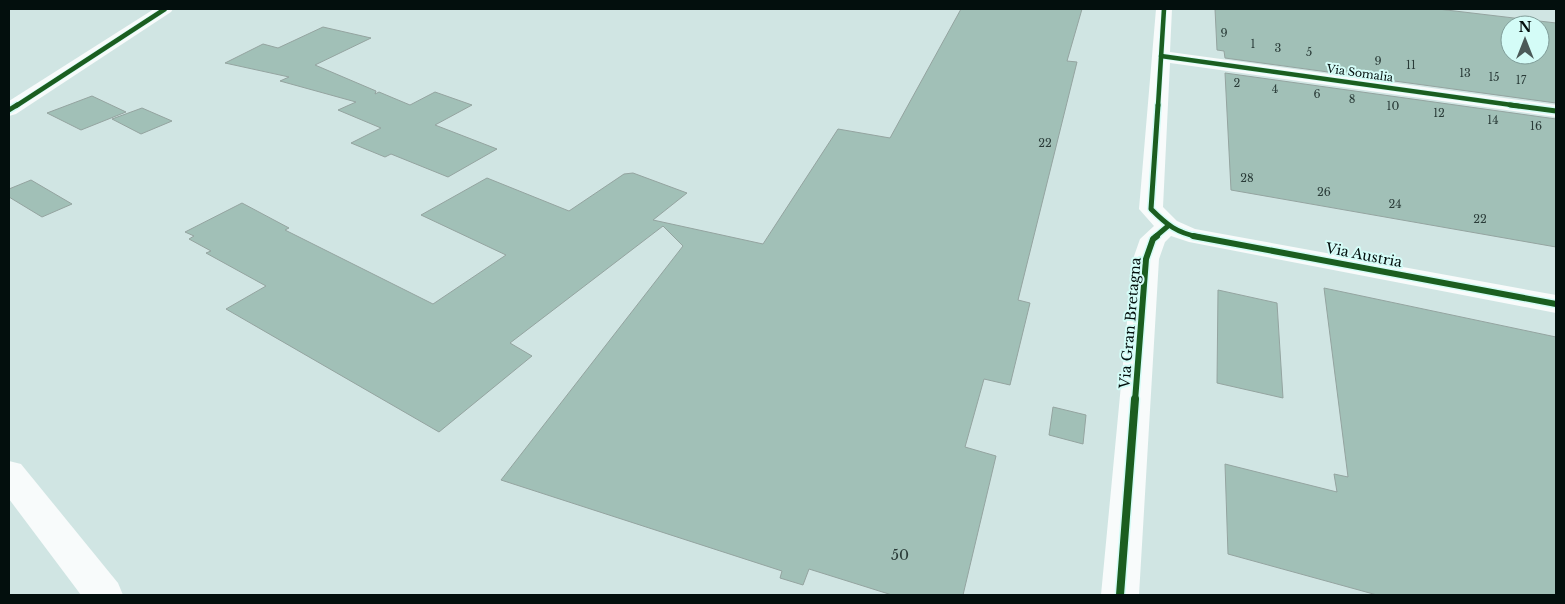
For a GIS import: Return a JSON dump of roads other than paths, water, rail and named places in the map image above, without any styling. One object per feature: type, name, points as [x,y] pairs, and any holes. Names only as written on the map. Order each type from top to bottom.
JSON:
[{"type":"main road","points":[[9,110],[165,9]]},
{"type":"main road","points":[[1164,9],[1150,209],[1168,226]]},
{"type":"main road","name":"Via Somalia","points":[[1161,56],[1556,111]]},
{"type":"main road","name":"Via Austria","points":[[1168,226],[1189,234],[1556,304]]},
{"type":"main road","name":"Via Gran Bretagna","points":[[1120,595],[1146,259],[1153,239],[1168,226]]},
{"type":"main road","points":[[9,474],[104,595]]}]
